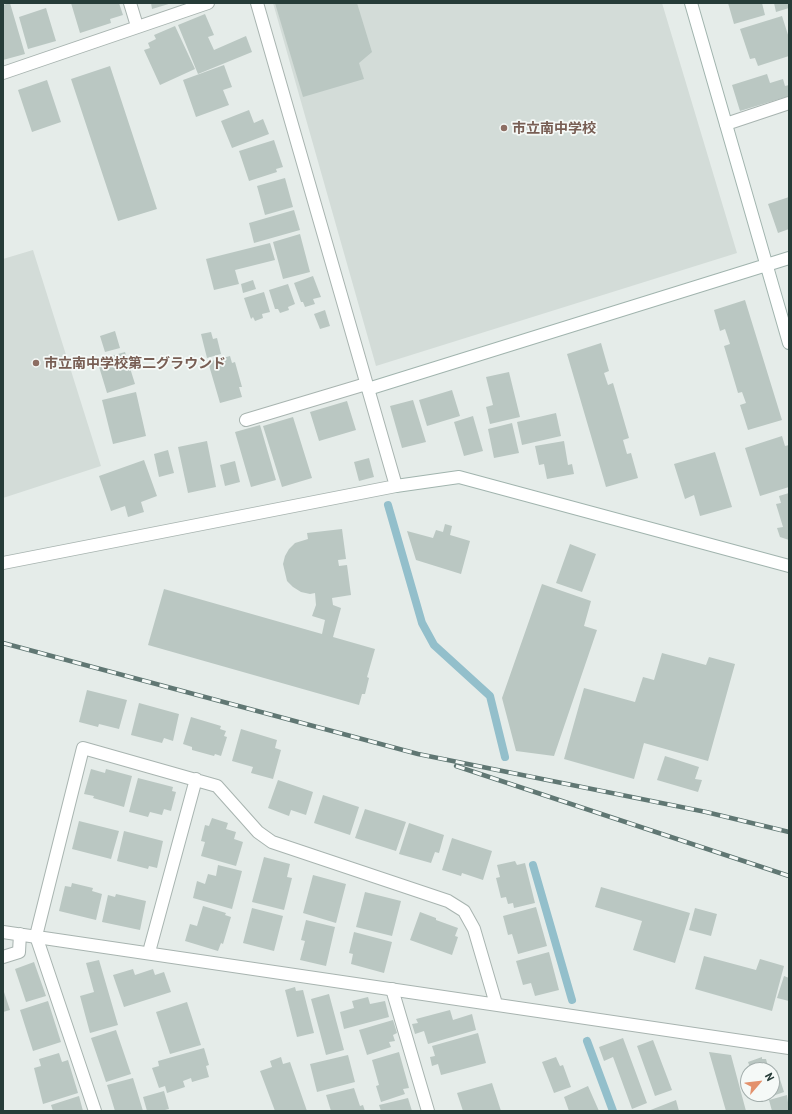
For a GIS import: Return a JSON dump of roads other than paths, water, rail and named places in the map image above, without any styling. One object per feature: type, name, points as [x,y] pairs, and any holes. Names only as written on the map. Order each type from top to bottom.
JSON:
[{"type":"street","points":[[130,3],[137,26]]},
{"type":"street","points":[[3,73],[208,3]]},
{"type":"street","points":[[257,3],[396,486]]},
{"type":"street","points":[[691,3],[789,343]]},
{"type":"street","points":[[726,124],[789,103]]},
{"type":"street","points":[[246,420],[367,386],[789,258]]},
{"type":"street","points":[[3,563],[396,486],[459,477],[789,566]]},
{"type":"street","points":[[95,1111],[36,936],[83,748],[217,786],[258,832],[272,842],[448,901],[464,911],[474,929],[496,1004]]},
{"type":"street","points":[[149,952],[196,779]]},
{"type":"street","points":[[3,932],[149,952],[789,1048]]},
{"type":"street","points":[[3,957],[19,952],[20,934]]},
{"type":"street","points":[[392,989],[428,1111]]},
{"type":"waterway","points":[[388,505],[422,623],[434,645],[490,696],[505,757]]},
{"type":"waterway","points":[[533,865],[572,1000]]},
{"type":"waterway","points":[[587,1041],[613,1111]]},
{"type":"railway","points":[[3,643],[418,754],[706,812],[789,832]]},
{"type":"railway","points":[[456,766],[789,876]]},
{"type":"place","name":"市立南中学校","points":[[504,128]]},
{"type":"place","name":"市立南中学校第二グラウンド","points":[[36,363]]}]
